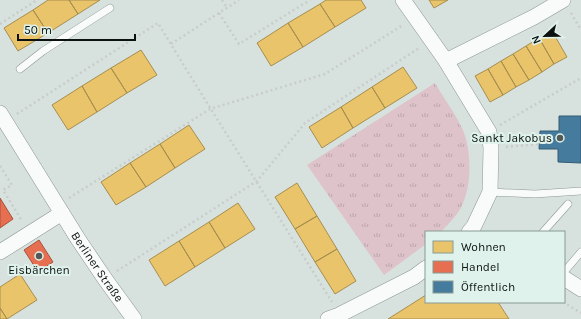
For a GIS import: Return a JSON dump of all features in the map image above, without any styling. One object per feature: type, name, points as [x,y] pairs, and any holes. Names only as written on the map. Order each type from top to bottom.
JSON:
[{"type":"street","points":[[403,0],[446,61],[489,132],[491,148],[490,192],[476,230]]},
{"type":"street","points":[[446,61],[534,16],[567,6]]},
{"type":"street","name":"Berliner Straße","points":[[2,117],[104,279],[134,319]]},
{"type":"street","points":[[0,252],[30,233],[59,209]]},
{"type":"street","points":[[334,317],[414,277],[425,269]]},
{"type":"street","points":[[565,279],[581,289]]},
{"type":"lane","points":[[20,69],[43,51],[110,8]]},
{"type":"lane","points":[[490,192],[535,194],[581,191]]},
{"type":"lane","points":[[544,231],[568,204]]},
{"type":"lane","points":[[565,271],[581,252]]},
{"type":"path","points":[[0,24],[37,0]]},
{"type":"path","points":[[222,0],[227,8]]},
{"type":"path","points":[[171,44],[239,0]]},
{"type":"path","points":[[219,13],[239,44],[310,0]]},
{"type":"path","points":[[567,6],[581,30]]},
{"type":"path","points":[[59,209],[210,109],[325,74],[415,17]]},
{"type":"path","points":[[2,117],[158,23],[210,109],[257,181],[334,317]]},
{"type":"path","points":[[104,279],[257,181],[304,123],[432,40]]},
{"type":"path","points":[[489,132],[581,78]]},
{"type":"path","points":[[491,148],[540,144]]},
{"type":"path","points":[[0,166],[12,185],[3,190],[30,233]]},
{"type":"path","points":[[565,303],[581,313]]},
{"type":"green space","points":[[435,83],[464,132],[469,154],[469,180],[466,196],[454,218],[442,231],[425,231],[425,245],[384,275],[307,165]]},
{"type":"building: Wohnen","points":[[48,0],[69,0],[78,14],[48,33],[33,10]]},
{"type":"building: Wohnen","points":[[69,0],[100,0],[78,14]]},
{"type":"building: Wohnen","points":[[326,0],[361,0],[366,8],[335,27],[320,4]]},
{"type":"building: Wohnen","points":[[429,0],[448,0],[434,8]]},
{"type":"building: Wohnen","points":[[320,4],[335,27],[303,47],[288,23]]},
{"type":"building: Wohnen","points":[[33,10],[48,33],[18,51],[4,28]]},
{"type":"building: Wohnen","points":[[288,23],[303,47],[271,66],[257,43]]},
{"type":"building: Wohnen","points":[[552,31],[567,57],[554,64],[539,38]]},
{"type":"building: Wohnen","points":[[539,38],[554,64],[542,72],[526,46]]},
{"type":"building: Wohnen","points":[[526,46],[542,72],[529,80],[513,54]]},
{"type":"building: Wohnen","points":[[141,50],[157,75],[127,93],[111,68]]},
{"type":"building: Wohnen","points":[[513,54],[529,80],[516,87],[501,61]]},
{"type":"building: Wohnen","points":[[501,61],[516,87],[503,95],[488,69]]},
{"type":"building: Wohnen","points":[[403,67],[417,88],[385,108],[372,87]]},
{"type":"building: Wohnen","points":[[111,68],[127,93],[97,112],[82,86]]},
{"type":"building: Wohnen","points":[[488,69],[503,95],[490,102],[475,76]]},
{"type":"building: Wohnen","points":[[82,86],[97,112],[68,130],[52,105]]},
{"type":"building: Wohnen","points":[[372,87],[385,108],[353,128],[341,107]]},
{"type":"building: Wohnen","points":[[341,107],[353,128],[322,148],[309,127]]},
{"type":"building: Wohnen","points":[[189,125],[205,149],[175,168],[160,144]]},
{"type":"building: Wohnen","points":[[160,144],[175,168],[146,187],[130,163]]},
{"type":"building: Wohnen","points":[[130,163],[146,187],[116,205],[101,182]]},
{"type":"building: Wohnen","points":[[297,183],[317,216],[295,229],[275,197]]},
{"type":"building: Wohnen","points":[[238,203],[255,229],[225,248],[209,222]]},
{"type":"building: Wohnen","points":[[317,216],[337,249],[315,262],[295,229]]},
{"type":"building: Wohnen","points":[[209,222],[225,248],[195,267],[179,241]]},
{"type":"building: Wohnen","points":[[179,241],[195,267],[165,286],[149,260]]},
{"type":"building: Wohnen","points":[[337,249],[356,281],[335,294],[315,262]]},
{"type":"building: Wohnen","points":[[20,274],[37,300],[7,319],[0,308],[0,287]]},
{"type":"building: Wohnen","points":[[425,296],[425,303],[499,303],[509,319],[388,319]]},
{"type":"building: Wohnen","points":[[0,308],[7,319],[0,319]]},
{"type":"building: Handel","points":[[0,198],[13,219],[0,228]]},
{"type":"building: Handel","name":"Eisbärchen","points":[[39,240],[53,262],[38,272],[24,250]]},
{"type":"building: Öffentlich","name":"Sankt Jakobus","points":[[559,116],[581,116],[581,163],[558,162],[558,149],[539,149],[540,131],[559,131]]},
{"type":"place","name":"Sankt Jakobus","points":[[560,138]]},
{"type":"place","name":"Eisbärchen","points":[[39,256]]}]
